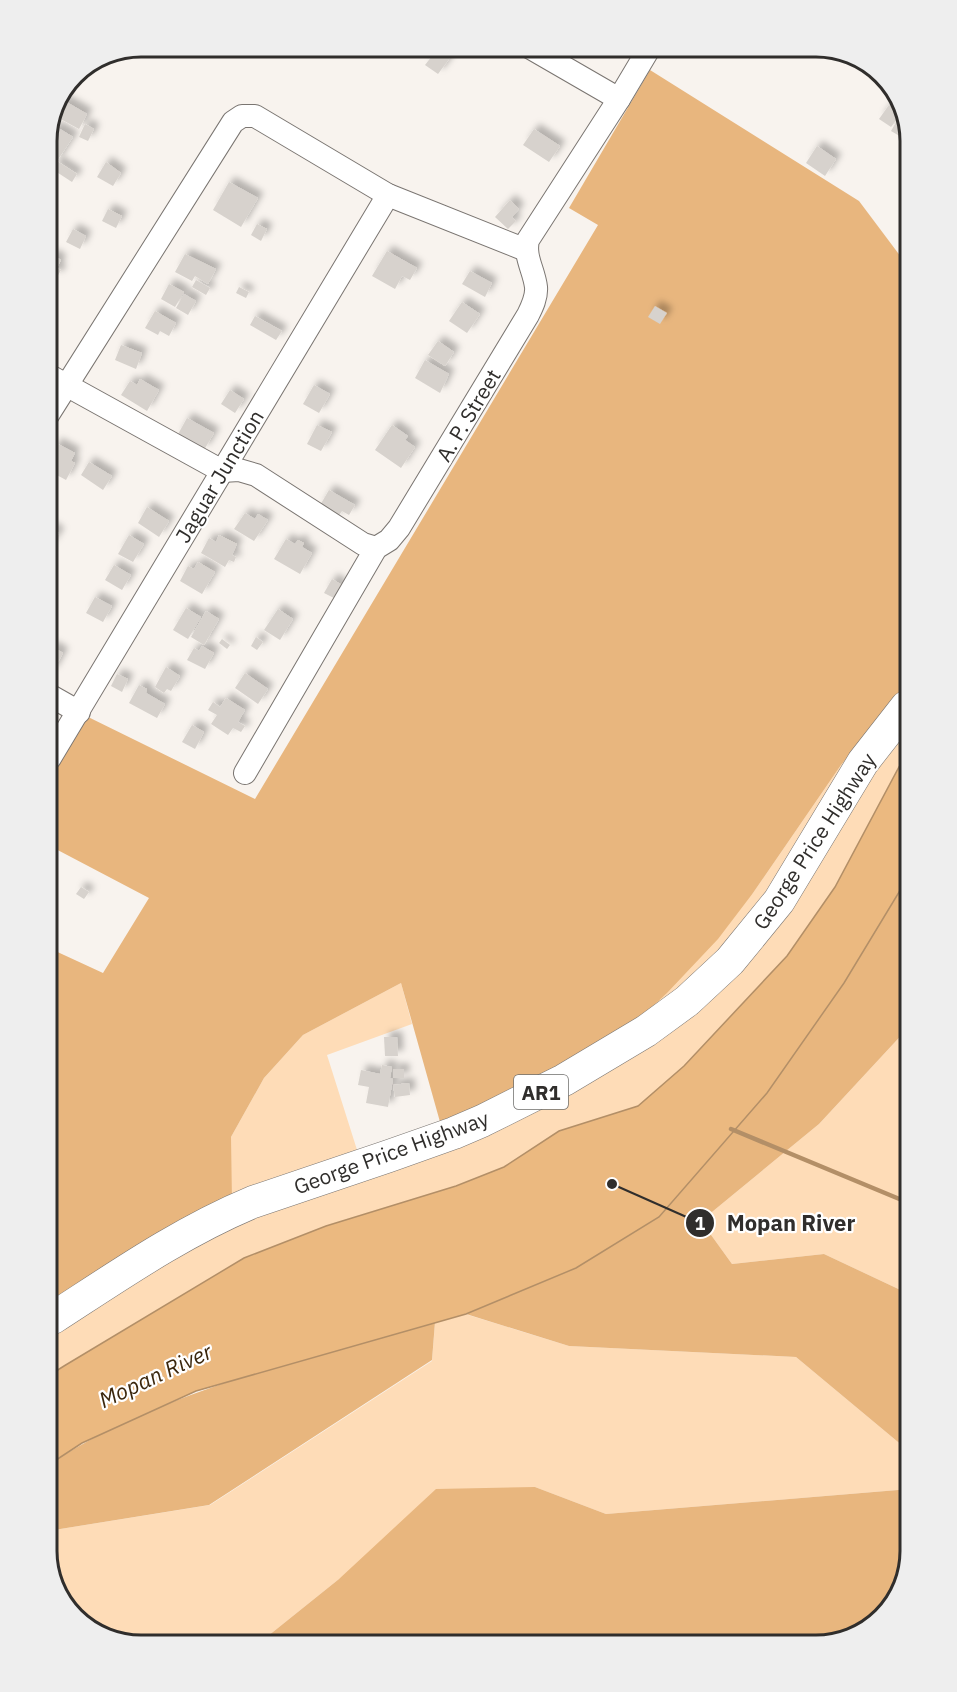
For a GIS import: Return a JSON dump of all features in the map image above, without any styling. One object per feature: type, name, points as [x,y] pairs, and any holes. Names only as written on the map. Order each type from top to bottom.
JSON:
[{"type":"highway","name":"George Price Highway","points":[[57,1315],[180,1237],[225,1213],[463,1129],[564,1080],[646,1031],[708,983],[752,937],[798,873],[864,762],[900,715]]},
{"type":"street","points":[[546,57],[619,99]]},
{"type":"street","points":[[376,548],[363,544],[256,475],[239,470],[222,471],[57,381],[233,122],[242,116],[255,116],[388,195],[526,250],[533,230],[645,57]]},
{"type":"street","name":"Jaguar Junction","points":[[57,746],[388,195]]},
{"type":"street","name":"A. P. Street","points":[[245,773],[376,548],[389,540],[399,528],[528,315],[536,289],[526,250]]},
{"type":"street","points":[[57,699],[78,712]]},
{"type":"shaded area","points":[[650,70],[859,201],[900,256],[900,693],[841,765],[753,893],[718,939],[667,993],[621,1036],[442,1129],[401,983],[303,1035],[264,1078],[231,1137],[232,1202],[57,1304],[57,952],[103,973],[149,898],[57,850],[57,753],[80,713],[255,799],[598,225],[569,208]]},
{"type":"shaded area","points":[[900,693],[900,766],[835,887],[787,956],[684,1066],[638,1106],[559,1131],[504,1167],[456,1186],[326,1226],[244,1258],[57,1371],[57,1304],[231,1202],[231,1137],[264,1078],[303,1035],[401,983],[412,1024],[327,1055],[358,1153],[442,1129],[753,893],[841,765]]},
{"type":"shaded area","points":[[900,891],[900,1037],[819,1124],[701,1221],[732,1264],[824,1254],[900,1290],[900,1444],[796,1357],[569,1346],[466,1314],[576,1268],[659,1217],[767,1093],[844,983]]},
{"type":"shaded area","points":[[900,1037],[900,1290],[824,1254],[732,1264],[701,1221],[819,1124]]},
{"type":"shaded area","points":[[465,1314],[569,1346],[796,1357],[900,1444],[900,1490],[606,1514],[535,1487],[339,1579],[269,1635],[136,1635],[114,1631],[94,1621],[74,1602],[63,1583],[59,1567],[57,1530],[210,1505],[432,1361],[435,1322]]},
{"type":"shaded area","points":[[435,1322],[432,1360],[209,1505],[57,1530],[57,1460],[96,1437],[142,1415],[238,1378]]},
{"type":"shaded area","points":[[535,1487],[606,1514],[900,1490],[899,1562],[897,1573],[886,1598],[867,1618],[848,1629],[816,1635],[269,1635],[339,1579],[436,1489]]},
{"type":"water","points":[[899,767],[900,891],[844,983],[767,1093],[659,1217],[576,1268],[466,1314],[196,1391],[82,1443],[57,1459],[57,1370],[64,1366],[244,1258],[326,1226],[456,1186],[504,1167],[559,1131],[638,1106],[684,1066],[787,956],[835,887]]},
{"type":"building","points":[[431,57],[451,57],[438,74],[425,65]]},
{"type":"building","points":[[67,102],[87,114],[79,129],[60,119]]},
{"type":"building","points":[[889,105],[894,109],[897,120],[891,127],[879,119]]},
{"type":"building","points":[[897,121],[899,136],[891,131]]},
{"type":"building","points":[[85,124],[94,129],[88,141],[79,137]]},
{"type":"building","points":[[58,128],[73,137],[57,161]]},
{"type":"building","points":[[534,129],[560,146],[549,162],[523,145]]},
{"type":"building","points":[[817,146],[836,159],[825,176],[806,163]]},
{"type":"building","points":[[57,161],[77,174],[72,182],[57,172]]},
{"type":"building","points":[[106,162],[121,173],[113,186],[97,177]]},
{"type":"building","points":[[229,182],[258,198],[241,227],[213,210]]},
{"type":"building","points":[[510,200],[519,209],[512,217],[516,221],[508,229],[495,217]]},
{"type":"building","points":[[108,209],[122,216],[116,228],[102,221]]},
{"type":"building","points":[[257,224],[267,229],[261,241],[251,235]]},
{"type":"building","points":[[73,229],[86,236],[80,249],[66,242]]},
{"type":"building","points":[[387,251],[417,268],[410,280],[402,276],[395,289],[372,276]]},
{"type":"building","points":[[185,254],[216,269],[208,284],[195,276],[192,281],[175,272]]},
{"type":"building","points":[[470,271],[492,283],[485,297],[462,284]]},
{"type":"building","points":[[196,280],[210,288],[206,295],[192,287]]},
{"type":"building","points":[[169,284],[184,292],[175,307],[161,299]]},
{"type":"building","points":[[239,287],[249,292],[246,298],[236,293]]},
{"type":"building","points":[[184,294],[196,301],[188,315],[176,308]]},
{"type":"building","points":[[462,302],[480,314],[467,333],[449,321]]},
{"type":"building","points":[[655,306],[667,313],[660,324],[648,317]]},
{"type":"building","points":[[155,311],[176,323],[169,336],[160,331],[158,335],[145,328]]},
{"type":"building","points":[[255,316],[282,331],[276,340],[250,325]]},
{"type":"building","points":[[438,341],[454,352],[445,366],[428,355]]},
{"type":"building","points":[[121,345],[142,353],[136,369],[115,360]]},
{"type":"building","points":[[425,360],[449,374],[440,393],[415,378]]},
{"type":"building","points":[[140,379],[159,390],[147,411],[121,395],[130,381],[137,385]]},
{"type":"building","points":[[314,385],[330,394],[319,413],[303,404]]},
{"type":"building","points":[[230,390],[244,399],[235,413],[221,404]]},
{"type":"building","points":[[187,418],[214,433],[204,450],[177,436]]},
{"type":"building","points":[[317,425],[332,432],[321,451],[307,444]]},
{"type":"building","points":[[392,425],[408,436],[405,440],[415,447],[401,468],[375,450]]},
{"type":"building","points":[[57,444],[75,453],[71,461],[75,463],[66,480],[57,475]]},
{"type":"building","points":[[89,462],[112,476],[103,490],[81,475]]},
{"type":"building","points":[[329,490],[355,505],[349,515],[342,511],[337,518],[319,507]]},
{"type":"building","points":[[147,507],[169,521],[159,537],[138,523]]},
{"type":"building","points":[[245,513],[255,519],[258,514],[268,520],[254,541],[234,529]]},
{"type":"building","points":[[129,535],[144,544],[133,562],[118,554]]},
{"type":"building","points":[[219,535],[237,544],[232,555],[236,557],[234,562],[229,560],[225,567],[201,553],[209,538],[216,542]]},
{"type":"building","points":[[286,539],[295,544],[298,540],[304,543],[302,547],[312,553],[300,574],[274,559]]},
{"type":"building","points":[[198,562],[215,572],[202,594],[180,581],[188,566],[194,569]]},
{"type":"building","points":[[114,565],[131,575],[122,590],[105,580]]},
{"type":"building","points":[[332,579],[342,585],[334,598],[324,593]]},
{"type":"building","points":[[95,597],[112,606],[103,622],[86,613]]},
{"type":"building","points":[[186,608],[201,617],[188,639],[173,630]]},
{"type":"building","points":[[278,609],[293,619],[280,640],[264,630]]},
{"type":"building","points":[[206,611],[219,619],[204,645],[191,637]]},
{"type":"building","points":[[256,637],[263,642],[257,650],[251,646]]},
{"type":"building","points":[[222,639],[230,645],[227,649],[219,643]]},
{"type":"building","points":[[202,646],[214,653],[205,669],[187,660],[194,648],[199,651]]},
{"type":"building","points":[[57,650],[63,653],[57,664]]},
{"type":"building","points":[[166,667],[180,676],[171,691],[167,689],[164,693],[155,687]]},
{"type":"building","points":[[245,673],[268,689],[258,704],[235,688]]},
{"type":"building","points":[[117,674],[128,679],[122,692],[111,686]]},
{"type":"building","points":[[139,685],[147,689],[146,693],[165,704],[157,718],[129,703]]},
{"type":"building","points":[[226,698],[245,710],[238,722],[245,726],[241,732],[233,728],[228,735],[211,724],[217,715],[208,710],[213,702],[220,707]]},
{"type":"building","points":[[192,725],[204,732],[195,749],[182,742]]},
{"type":"building","points":[[81,887],[89,892],[84,899],[76,894]]},
{"type":"building","points":[[384,1037],[397,1037],[398,1056],[385,1056]]},
{"type":"building","points":[[382,1065],[392,1067],[390,1078],[393,1079],[388,1107],[366,1103],[369,1087],[358,1085],[361,1070],[380,1074]]},
{"type":"building","points":[[393,1069],[404,1069],[404,1078],[393,1078]]},
{"type":"building","points":[[409,1083],[410,1095],[395,1097],[393,1085]]},
{"type":"waterway","points":[[731,1129],[900,1199]]},
{"type":"place","name":"Mopan River","points":[[612,1184]]}]
